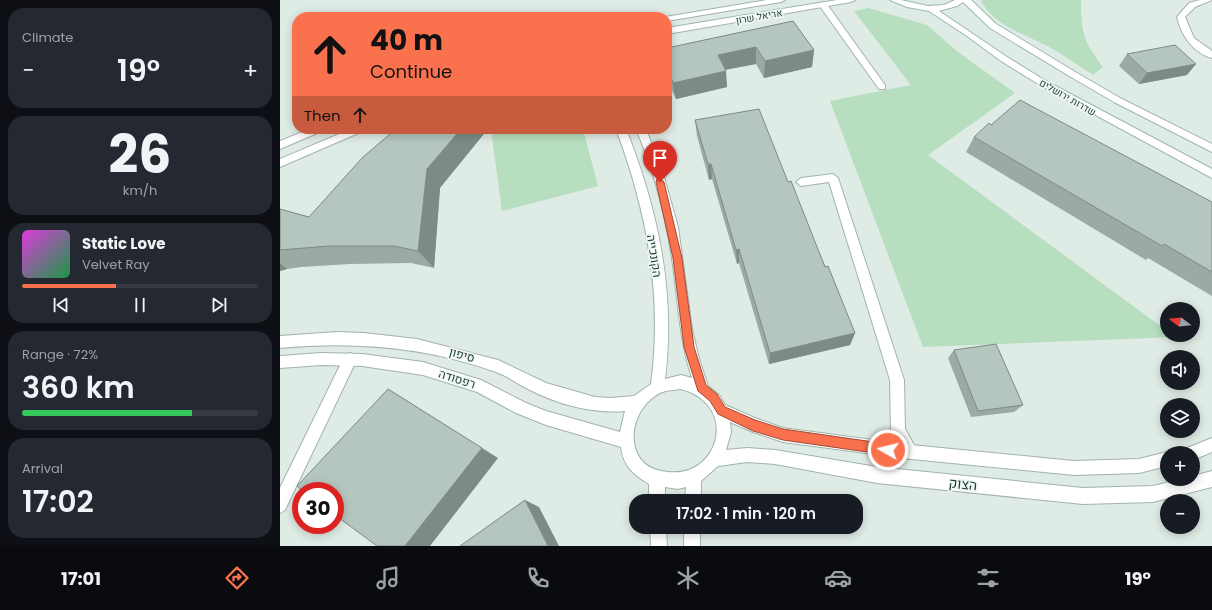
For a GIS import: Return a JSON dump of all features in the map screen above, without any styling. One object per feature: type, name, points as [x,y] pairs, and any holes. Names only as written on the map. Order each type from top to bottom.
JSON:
[{"type":"street","name":"אריאל שרון","points":[[672,18],[781,0]]},
{"type":"street","name":"אריאל שרון","points":[[672,30],[851,0]]},
{"type":"street","points":[[894,0],[911,6],[932,9],[948,6],[961,0]]},
{"type":"street","name":"שדרות ירושלים","points":[[966,0],[993,26],[1074,75],[1116,100],[1212,148]]},
{"type":"street","points":[[1208,0],[1192,5],[1181,17],[1184,32],[1196,45],[1212,55]]},
{"type":"street","points":[[823,5],[882,87]]},
{"type":"street","name":"שדרות ירושלים","points":[[932,9],[1004,59],[1043,83],[1152,144],[1212,174]]},
{"type":"street","points":[[280,145],[307,134]]},
{"type":"street","points":[[280,163],[348,134]]},
{"type":"street","name":"הקונכייה","points":[[623,134],[641,186],[657,262],[663,333],[662,361],[657,387]]},
{"type":"street","name":"הקונכייה","points":[[642,134],[652,156],[666,202],[678,258],[686,330],[692,360],[702,388]]},
{"type":"street","points":[[801,182],[833,178],[897,380],[898,431],[911,452]]},
{"type":"street","name":"סיפון","points":[[280,342],[318,338],[360,338],[401,341],[454,353],[500,367],[536,386],[579,401],[605,406],[636,403]]},
{"type":"street","points":[[280,505],[350,359]]},
{"type":"street","name":"רפסודה","points":[[280,362],[350,359],[390,362],[441,374],[486,388],[522,408],[562,422],[626,441]]},
{"type":"street","points":[[681,382],[702,388],[713,397],[721,410],[724,433],[720,447],[714,459],[705,469],[694,476],[682,480],[669,482],[656,480],[645,474],[636,465],[629,454],[626,441],[627,423],[636,403],[645,394],[668,383],[681,382]]},
{"type":"street","points":[[721,410],[753,425],[783,434],[911,452],[1074,468],[1139,466],[1160,461]]},
{"type":"street","points":[[1200,450],[1212,445]]},
{"type":"street","name":"הצוק","points":[[714,459],[747,455],[775,457],[877,475],[1083,496],[1154,494],[1212,479]]},
{"type":"street","points":[[693,494],[694,476]]},
{"type":"street","points":[[656,480],[657,494]]},
{"type":"street","points":[[658,534],[659,546]]},
{"type":"street","points":[[692,534],[692,546]]},
{"type":"green space","points":[[981,0],[1081,0],[1084,36],[1091,50],[1103,67],[1093,75],[1051,48],[1012,29],[993,17]]},
{"type":"green space","points":[[868,8],[927,25],[958,52],[1015,93],[928,155],[1160,326],[1160,338],[923,347],[830,101],[911,85],[854,11]]},
{"type":"green space","points":[[492,134],[584,134],[598,186],[502,211]]},
{"type":"building","points":[[793,21],[814,50],[765,61],[756,47],[718,55],[726,71],[673,83],[672,47]]},
{"type":"building","points":[[1175,45],[1196,64],[1147,73],[1127,54]]},
{"type":"building","points":[[1020,100],[1212,202],[1212,272],[1164,244],[1162,246],[974,137],[989,123],[991,125]]},
{"type":"building","points":[[759,109],[788,182],[791,181],[825,267],[828,266],[855,333],[770,353],[739,249],[736,250],[711,164],[708,164],[695,120]]},
{"type":"building","points":[[390,134],[457,134],[427,169],[418,251],[394,246],[329,246],[280,250],[280,209],[309,217],[363,157]]},
{"type":"building","points":[[996,344],[1023,405],[978,411],[954,350]]},
{"type":"building","points":[[388,389],[482,448],[405,546],[377,546],[344,522],[344,482],[301,482]]},
{"type":"building","points":[[525,500],[548,546],[460,546]]},
{"type":"route","points":[[660,182],[666,202],[678,258],[689,347],[702,388],[713,397],[721,410],[753,425],[783,434],[888,450]]}]
